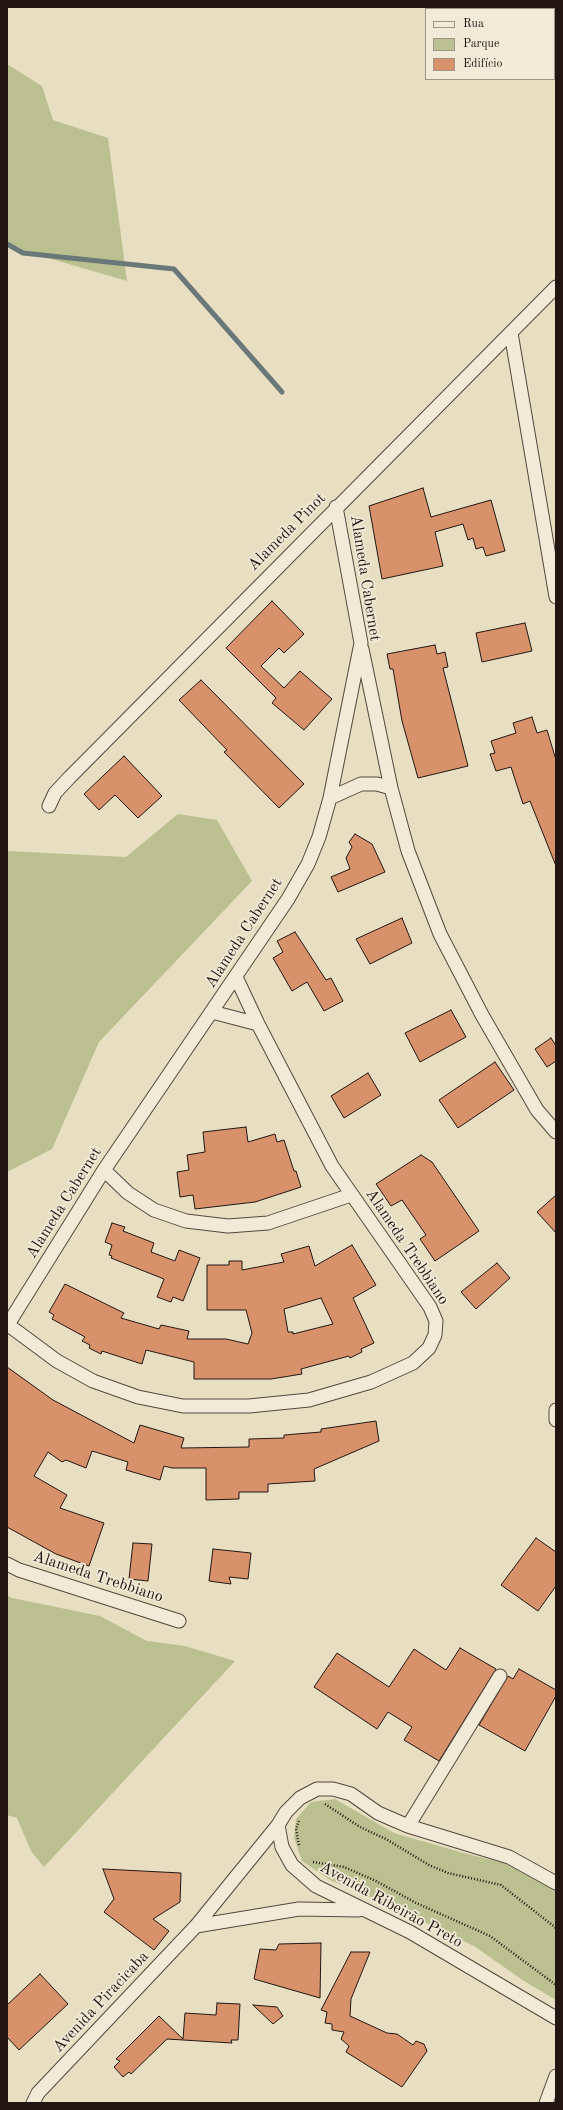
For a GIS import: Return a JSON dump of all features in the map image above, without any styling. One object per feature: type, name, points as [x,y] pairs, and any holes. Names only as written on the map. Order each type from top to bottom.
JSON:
[{"type":"street","name":"Alameda Pinot","points":[[49,806],[55,793],[69,778],[336,507],[556,287]]},
{"type":"street","points":[[511,333],[556,597]]},
{"type":"street","name":"Alameda Cabernet","points":[[7,1325],[104,1170],[288,899],[308,864],[319,837],[330,798],[361,643],[336,507]]},
{"type":"street","points":[[361,643],[391,788],[408,851],[440,934],[482,1015],[525,1090],[537,1110],[556,1132]]},
{"type":"street","points":[[330,798],[362,784],[377,784],[391,788]]},
{"type":"street","name":"Alameda Trebbiano","points":[[7,1325],[57,1361],[93,1381],[138,1397],[183,1406],[249,1406],[308,1400],[372,1382],[413,1363],[429,1348],[435,1335],[436,1322],[430,1307],[332,1166],[258,1024],[236,977]]},
{"type":"street","points":[[212,1012],[258,1024]]},
{"type":"street","points":[[104,1170],[128,1193],[154,1210],[186,1221],[228,1226],[268,1223],[351,1195]]},
{"type":"street","points":[[556,1410],[556,1420]]},
{"type":"street","name":"Alameda Trebbiano","points":[[7,1564],[19,1570],[179,1621]]},
{"type":"street","points":[[408,1826],[500,1676]]},
{"type":"street","points":[[278,1825],[286,1812],[300,1798],[317,1789],[333,1789],[351,1794],[378,1813],[408,1826],[509,1857],[556,1883]]},
{"type":"street","name":"Avenida Ribeirão Preto","points":[[278,1825],[282,1847],[292,1865],[316,1886],[410,1932],[556,2018]]},
{"type":"street","name":"Avenida Piracicaba","points":[[33,2103],[38,2093],[196,1926],[278,1825]]},
{"type":"street","points":[[196,1926],[299,1909],[364,1910]]},
{"type":"street","points":[[546,2103],[556,2076]]},
{"type":"path","points":[[324,1804],[360,1827],[386,1839],[429,1865],[448,1873],[501,1885],[556,1928]]},
{"type":"path","points":[[299,1820],[296,1833],[301,1849]]},
{"type":"path","points":[[311,1861],[316,1864],[344,1867],[376,1880],[416,1902],[490,1936],[556,1985]]},
{"type":"green space","points":[[7,64],[42,86],[53,120],[108,138],[127,281],[7,246]]},
{"type":"green space","points":[[178,814],[217,820],[252,881],[99,1042],[52,1149],[7,1172],[7,851],[126,857]]},
{"type":"green space","points":[[7,1595],[12,1598],[100,1616],[147,1641],[185,1646],[235,1661],[44,1867],[31,1851],[17,1818],[7,1815]]},
{"type":"green space","points":[[335,1799],[394,1833],[504,1863],[556,1891],[556,2000],[524,1981],[474,1946],[389,1905],[330,1880],[302,1861],[294,1838],[296,1819],[311,1802]]},
{"type":"building","points":[[423,488],[431,517],[491,500],[505,551],[486,556],[483,547],[476,549],[473,538],[468,540],[463,524],[435,532],[443,566],[382,579],[369,506]]},
{"type":"building","points":[[272,601],[304,634],[284,653],[279,648],[261,666],[284,688],[300,671],[332,699],[304,730],[272,703],[276,698],[226,648]]},
{"type":"building","points":[[525,623],[532,651],[482,662],[476,633]]},
{"type":"building","points":[[435,645],[437,654],[445,652],[448,667],[443,668],[468,766],[418,778],[402,721],[393,669],[390,669],[387,654]]},
{"type":"building","points":[[201,680],[304,784],[279,808],[224,752],[227,750],[179,700]]},
{"type":"building","points":[[532,717],[537,733],[547,730],[556,760],[556,866],[530,801],[523,804],[511,767],[496,771],[490,754],[495,753],[491,741],[516,733],[513,723]]},
{"type":"building","points":[[124,756],[162,796],[138,818],[115,795],[99,810],[84,794]]},
{"type":"building","points":[[355,834],[372,844],[385,872],[338,892],[331,877],[350,869],[346,858],[352,847],[349,842]]},
{"type":"building","points":[[402,918],[412,943],[370,964],[356,939]]},
{"type":"building","points":[[295,932],[326,980],[331,978],[343,1001],[324,1011],[307,982],[292,991],[273,958],[283,952],[277,941]]},
{"type":"building","points":[[451,1010],[466,1037],[420,1062],[405,1033]]},
{"type":"building","points":[[551,1038],[556,1046],[556,1061],[547,1067],[535,1049]]},
{"type":"building","points":[[495,1062],[514,1090],[458,1128],[439,1100]]},
{"type":"building","points":[[368,1073],[381,1095],[344,1118],[331,1096]]},
{"type":"building","points":[[246,1127],[248,1142],[275,1134],[277,1142],[284,1140],[301,1187],[255,1202],[195,1209],[193,1195],[180,1197],[177,1172],[189,1170],[187,1155],[205,1152],[203,1132]]},
{"type":"building","points":[[421,1155],[432,1162],[479,1231],[435,1261],[420,1239],[426,1235],[402,1200],[391,1206],[376,1184]]},
{"type":"building","points":[[556,1195],[556,1233],[537,1212]]},
{"type":"building","points":[[112,1223],[125,1227],[123,1231],[154,1243],[151,1252],[175,1261],[179,1250],[200,1258],[183,1301],[173,1297],[171,1302],[157,1297],[164,1279],[111,1258],[112,1256],[109,1255],[112,1245],[105,1242]]},
{"type":"building","points":[[352,1245],[376,1285],[353,1298],[374,1343],[361,1349],[362,1352],[350,1358],[349,1356],[301,1369],[302,1374],[271,1379],[194,1379],[194,1362],[146,1350],[142,1364],[102,1351],[101,1354],[89,1348],[90,1345],[82,1341],[85,1337],[52,1319],[54,1315],[49,1312],[65,1284],[124,1313],[121,1318],[159,1329],[161,1325],[189,1331],[187,1339],[226,1339],[248,1344],[252,1333],[246,1310],[207,1310],[207,1265],[229,1265],[229,1261],[242,1261],[242,1270],[284,1262],[281,1254],[309,1246],[315,1266]],"holes":[[[321,1298],[333,1324],[293,1334],[293,1332],[288,1332],[284,1309]]]},
{"type":"building","points":[[497,1263],[510,1278],[476,1309],[461,1292]]},
{"type":"building","points":[[7,1367],[53,1400],[134,1443],[140,1425],[184,1438],[181,1448],[249,1447],[249,1439],[284,1438],[284,1435],[321,1432],[321,1429],[376,1421],[379,1441],[314,1469],[315,1481],[268,1484],[268,1492],[239,1492],[239,1499],[206,1500],[206,1468],[172,1468],[164,1466],[160,1480],[126,1470],[128,1462],[92,1451],[86,1468],[66,1460],[62,1462],[48,1452],[34,1476],[67,1495],[60,1508],[104,1523],[89,1566],[56,1554],[7,1527]]},
{"type":"building","points":[[536,1538],[556,1552],[556,1586],[538,1611],[501,1585]]},
{"type":"building","points":[[133,1543],[152,1544],[148,1581],[129,1579]]},
{"type":"building","points":[[213,1549],[251,1553],[248,1579],[229,1577],[231,1584],[209,1581]]},
{"type":"building","points":[[460,1648],[496,1669],[439,1761],[404,1740],[412,1727],[388,1712],[377,1729],[314,1687],[337,1653],[389,1687],[414,1649],[446,1670]]},
{"type":"building","points":[[519,1669],[556,1690],[556,1696],[525,1751],[479,1725],[508,1676],[513,1679]]},
{"type":"building","points":[[103,1869],[181,1873],[180,1902],[153,1919],[169,1931],[154,1950],[104,1912],[114,1899]]},
{"type":"building","points":[[321,1943],[320,1998],[254,1979],[260,1949],[276,1950],[279,1944]]},
{"type":"building","points":[[351,1952],[370,1952],[351,1999],[350,2016],[387,2033],[397,2034],[413,2045],[416,2041],[424,2044],[427,2051],[402,2087],[346,2052],[349,2046],[341,2039],[344,2032],[332,2030],[332,2024],[325,2023],[327,2012],[321,2010]]},
{"type":"building","points":[[40,1974],[68,2004],[19,2050],[7,2037],[7,2005]]},
{"type":"building","points":[[217,2003],[240,2004],[238,2040],[231,2040],[232,2043],[167,2039],[131,2074],[129,2072],[123,2077],[114,2067],[120,2061],[116,2059],[159,2016],[183,2039],[185,2013],[216,2015]]},
{"type":"building","points":[[253,2005],[277,2007],[283,2016],[273,2024]]},
{"type":"waterway","points":[[7,244],[23,253],[174,269],[282,392]]}]
